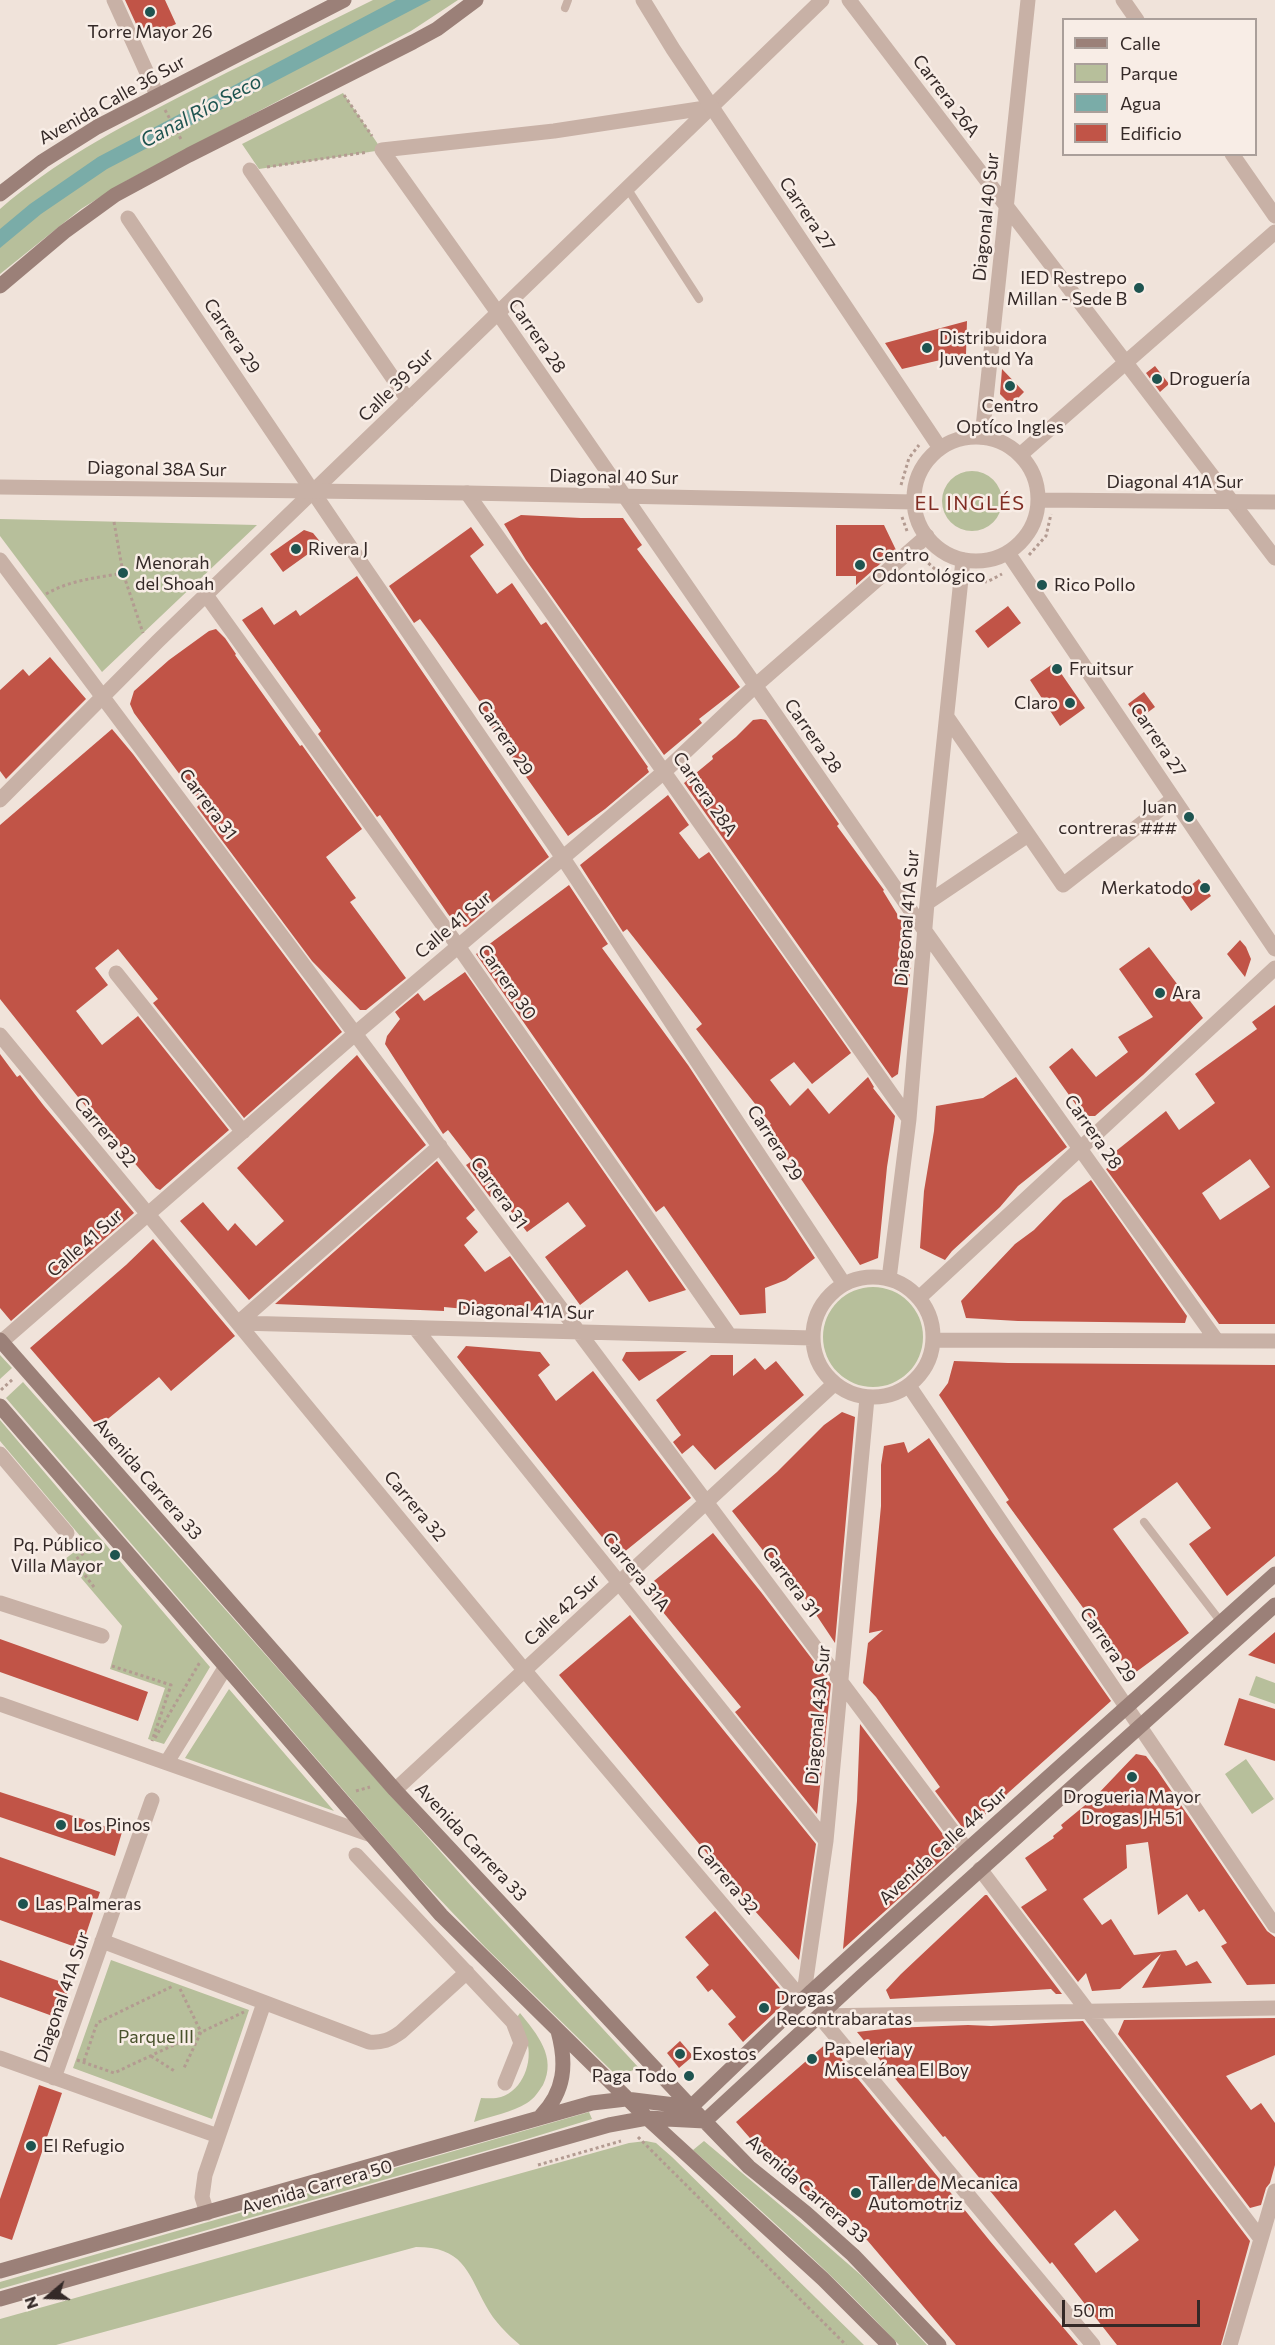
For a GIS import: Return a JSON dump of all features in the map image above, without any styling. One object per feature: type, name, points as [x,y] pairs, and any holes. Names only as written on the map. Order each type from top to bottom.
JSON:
[{"type":"main road","name":"Avenida Calle 36 Sur","points":[[0,194],[66,146],[157,95],[344,0]]},
{"type":"main road","points":[[0,286],[64,232],[116,195],[189,155],[437,29],[476,0]]},
{"type":"main road","name":"Avenida Carrera 33","points":[[1,1341],[392,1786],[691,2107],[749,2167],[853,2255],[939,2345]]},
{"type":"main road","points":[[0,1406],[441,1915],[626,2098],[823,2279],[889,2345]]},
{"type":"main road","name":"Avenida Calle 44 Sur","points":[[691,2107],[966,1850],[1275,1574]]},
{"type":"main road","points":[[647,2118],[705,2121],[980,1869],[1275,1605]]},
{"type":"main road","points":[[541,2116],[551,2106],[560,2090],[563,2066],[562,2047],[557,2029]]},
{"type":"main road","points":[[626,2098],[691,2107]]},
{"type":"main road","name":"Avenida Carrera 50","points":[[0,2271],[541,2116],[592,2103],[626,2098]]},
{"type":"main road","name":"Avenida Carrera 50","points":[[0,2299],[609,2125],[647,2118]]},
{"type":"street","points":[[114,0],[157,95]]},
{"type":"street","name":"Carrera 27","points":[[643,0],[940,448]]},
{"type":"street","name":"Calle 39 Sur","points":[[2,794],[822,0]]},
{"type":"street","name":"Carrera 26A","points":[[849,0],[1275,558]]},
{"type":"street","name":"Diagonal 40 Sur","points":[[982,437],[1028,0]]},
{"type":"street","points":[[1123,0],[1136,18]]},
{"type":"street","points":[[382,150],[554,131],[712,107]]},
{"type":"street","name":"Carrera 28","points":[[382,150],[498,313],[925,931],[1217,1341]]},
{"type":"street","points":[[1233,156],[1275,216]]},
{"type":"street","points":[[250,170],[408,400]]},
{"type":"street","name":"Carrera 29","points":[[129,218],[313,492],[564,858],[844,1284]]},
{"type":"street","points":[[1020,455],[1275,232]]},
{"type":"street","points":[[967,437],[982,437],[1009,446],[1020,455],[1046,500],[1030,531],[1021,543],[1008,553],[986,561],[963,560],[936,547],[927,536],[916,514],[914,502],[917,481],[926,463],[940,448],[967,437]]},
{"type":"street","name":"Diagonal 38A Sur","points":[[0,487],[313,492]]},
{"type":"street","name":"Diagonal 40 Sur","points":[[313,492],[914,502]]},
{"type":"street","name":"Carrera 28A","points":[[467,493],[909,1119]]},
{"type":"street","name":"Diagonal 41A Sur","points":[[1046,500],[1275,502]]},
{"type":"street","name":"Calle 41 Sur","points":[[1,1341],[458,946],[665,771],[755,686],[927,536]]},
{"type":"street","name":"Carrera 27","points":[[1008,553],[1275,949]]},
{"type":"street","name":"Carrera 31","points":[[0,560],[966,1850]]},
{"type":"street","name":"Diagonal 41A Sur","points":[[889,1279],[909,1119],[927,903],[963,560]]},
{"type":"street","name":"Carrera 30","points":[[206,595],[458,946],[730,1336]]},
{"type":"street","points":[[947,717],[1063,885],[1173,799]]},
{"type":"street","points":[[927,903],[1028,835]]},
{"type":"street","points":[[919,1298],[1275,968]]},
{"type":"street","points":[[116,973],[243,1131]]},
{"type":"street","name":"Carrera 32","points":[[0,1035],[525,1671],[803,2000]]},
{"type":"street","points":[[238,1323],[440,1146]]},
{"type":"street","points":[[866,1277],[889,1279],[905,1286],[919,1298],[927,1311],[932,1325],[933,1340],[930,1358],[922,1374],[909,1386],[896,1394],[882,1398],[867,1398],[849,1393],[834,1384],[822,1371],[815,1355],[812,1338],[814,1321],[821,1306],[831,1293],[844,1284],[866,1277]]},
{"type":"street","name":"Diagonal 41A Sur","points":[[238,1323],[812,1338]]},
{"type":"street","name":"Carrera 31A","points":[[415,1328],[826,1841]]},
{"type":"street","points":[[933,1340],[1275,1341]]},
{"type":"street","name":"Calle 42 Sur","points":[[392,1786],[525,1671],[834,1384]]},
{"type":"street","name":"Carrera 29","points":[[909,1386],[1275,1926]]},
{"type":"street","name":"Diagonal 43A Sur","points":[[803,2000],[826,1841],[867,1398]]},
{"type":"street","points":[[0,1454],[67,1533]]},
{"type":"street","points":[[0,1603],[102,1636]]},
{"type":"street","points":[[166,1762],[225,1668]]},
{"type":"street","points":[[0,1704],[371,1836]]},
{"type":"street","name":"Diagonal 41A Sur","points":[[54,2078],[152,1800]]},
{"type":"street","points":[[356,1855],[513,2022],[519,2032],[521,2043],[505,2083]]},
{"type":"street","points":[[980,1869],[1261,2239]]},
{"type":"street","points":[[102,1941],[356,2038],[380,2043],[390,2040],[401,2032],[467,1972]]},
{"type":"street","points":[[207,2213],[202,2187],[264,2003]]},
{"type":"street","points":[[819,2016],[1275,2007]]},
{"type":"street","points":[[819,2016],[1093,2345]]},
{"type":"street","points":[[0,2058],[218,2136]]},
{"type":"street","points":[[1230,2345],[1275,2191]]},
{"type":"lane","points":[[627,188],[699,299]]},
{"type":"lane","points":[[1144,1522],[1221,1622]]},
{"type":"path","points":[[250,170],[382,150],[335,82]]},
{"type":"path","points":[[168,116],[179,136]]},
{"type":"path","points":[[930,432],[909,458],[897,502],[913,548],[938,572],[987,582],[1018,567],[1046,536],[1046,500]]},
{"type":"path","points":[[114,522],[123,573],[143,633]]},
{"type":"path","points":[[34,605],[60,586],[123,573]]},
{"type":"path","points":[[0,1390],[17,1375]]},
{"type":"path","points":[[94,1587],[74,1561],[97,1542]]},
{"type":"path","points":[[112,1665],[171,1685],[151,1745],[200,1662]]},
{"type":"path","points":[[336,1796],[392,1786]]},
{"type":"path","points":[[84,2062],[97,2023],[178,1984],[201,2032]]},
{"type":"path","points":[[73,2058],[114,2073],[249,2010]]},
{"type":"path","points":[[184,2068],[201,2032]]},
{"type":"path","points":[[151,2056],[176,2072]]},
{"type":"path","points":[[638,2137],[846,2345]]},
{"type":"green space","points":[[373,0],[458,0],[411,31],[126,181],[81,209],[0,274],[0,209],[42,176],[133,121]]},
{"type":"green space","points":[[343,93],[382,150],[259,169],[242,144]]},
{"type":"green space","points":[[972,471],[989,476],[997,484],[1002,501],[997,518],[989,526],[972,531],[955,526],[947,518],[942,501],[947,484],[955,476]]},
{"type":"green space","points":[[0,519],[257,525],[102,672],[0,536]]},
{"type":"green space","points":[[873,1287],[892,1291],[908,1302],[919,1318],[923,1337],[919,1356],[908,1372],[892,1383],[873,1387],[854,1383],[838,1372],[827,1356],[823,1337],[827,1318],[838,1302],[854,1291]]},
{"type":"green space","points":[[0,1355],[12,1368],[0,1379]]},
{"type":"green space","points":[[23,1382],[472,1887],[639,2068],[617,2076],[485,1947],[413,1871],[6,1398]]},
{"type":"green space","points":[[0,1420],[210,1667],[164,1744],[148,1739],[165,1688],[110,1669],[122,1626],[65,1559],[86,1543],[0,1441]]},
{"type":"green space","points":[[1256,1676],[1275,1683],[1275,1704],[1249,1695]]},
{"type":"green space","points":[[229,1689],[334,1811],[185,1758]]},
{"type":"green space","points":[[1246,1759],[1274,1799],[1252,1814],[1225,1774]]},
{"type":"green space","name":"Parque III","points":[[111,1960],[249,2010],[212,2119],[73,2068]]},
{"type":"green space","points":[[520,2013],[533,2029],[546,2055],[547,2075],[543,2085],[527,2103],[474,2122],[481,2098],[499,2098],[509,2093],[520,2082],[524,2074],[529,2049],[525,2036],[515,2020]]},
{"type":"green space","points":[[589,2112],[592,2119],[524,2140],[0,2289],[0,2282]]},
{"type":"green space","points":[[646,2141],[656,2143],[672,2157],[864,2345],[520,2345],[493,2317],[461,2263],[444,2251],[416,2247],[56,2345],[0,2345],[0,2319],[629,2143]]},
{"type":"green space","points":[[704,2141],[862,2276],[927,2345],[899,2345],[773,2221],[693,2150]]},
{"type":"water","name":"Canal Río Seco","points":[[396,0],[431,0],[107,169],[41,214],[0,248],[0,229],[30,204],[98,157]]},
{"type":"building","name":"Torre Mayor 26","points":[[125,0],[165,0],[176,24],[143,39]]},
{"type":"building","name":"Distribuidora Juventud Ya","points":[[967,321],[966,354],[902,369],[885,343]]},
{"type":"building","name":"Droguería","points":[[1155,366],[1169,384],[1160,392],[1146,373]]},
{"type":"building","name":"Centro Optíco Ingles","points":[[1002,369],[1024,392],[1011,405],[1000,394]]},
{"type":"building","points":[[521,515],[623,518],[642,545],[637,549],[740,687],[699,719],[702,723],[664,755],[526,560],[504,524]]},
{"type":"building","name":"Centro Odontológico","points":[[836,525],[884,525],[896,550],[856,585],[856,576],[836,576]]},
{"type":"building","points":[[471,527],[484,545],[470,556],[497,594],[512,583],[541,625],[546,622],[648,767],[649,772],[568,836],[478,709],[483,706],[420,619],[414,623],[389,586]]},
{"type":"building","name":"Rivera J","points":[[304,530],[313,533],[322,544],[283,572],[270,554]]},
{"type":"building","points":[[357,576],[549,857],[484,909],[485,911],[466,927],[458,926],[448,914],[380,815],[377,817],[318,734],[321,731],[242,620],[262,607],[274,625],[296,610],[300,616]]},
{"type":"building","points":[[1008,606],[1021,623],[988,648],[975,631]]},
{"type":"building","points":[[216,629],[225,638],[300,746],[302,745],[362,829],[326,857],[356,898],[350,902],[406,978],[366,1010],[360,1010],[312,961],[197,807],[201,803],[134,713],[130,704],[134,691],[169,660],[209,631]]},
{"type":"building","points":[[50,657],[86,699],[6,779],[0,771],[0,690],[23,669],[29,676]]},
{"type":"building","points":[[1054,663],[1085,708],[1060,726],[1030,680]]},
{"type":"building","points":[[1144,692],[1155,707],[1139,719],[1128,704]]},
{"type":"building","points":[[753,720],[766,720],[839,824],[837,826],[884,890],[912,938],[911,966],[898,1074],[892,1078],[684,783],[713,759],[712,756]]},
{"type":"building","points":[[112,729],[342,1032],[244,1118],[153,1003],[158,999],[118,949],[95,968],[108,985],[76,1011],[102,1045],[138,1016],[229,1130],[160,1190],[82,1102],[0,999],[0,825]]},
{"type":"building","points":[[668,795],[689,825],[679,833],[699,859],[709,852],[851,1053],[812,1084],[794,1062],[770,1080],[790,1106],[808,1088],[829,1114],[868,1077],[873,1088],[895,1116],[887,1167],[878,1258],[860,1265],[766,1128],[771,1124],[696,1029],[702,1024],[627,929],[623,932],[580,865]]},
{"type":"building","points":[[1199,879],[1211,896],[1191,911],[1179,894]]},
{"type":"building","points":[[569,885],[608,944],[602,948],[688,1065],[815,1258],[786,1280],[765,1288],[766,1313],[740,1315],[664,1206],[656,1212],[476,954]]},
{"type":"building","points":[[1240,940],[1251,959],[1245,977],[1227,954]]},
{"type":"building","points":[[1149,947],[1203,1018],[1143,1075],[1095,1116],[1084,1116],[1049,1067],[1072,1048],[1096,1077],[1128,1052],[1118,1037],[1153,1017],[1119,969]]},
{"type":"building","points":[[465,972],[686,1290],[649,1302],[627,1270],[580,1305],[545,1257],[586,1226],[568,1202],[527,1232],[496,1192],[490,1197],[466,1165],[472,1161],[448,1130],[443,1134],[385,1044],[387,1036],[400,1019],[395,1012],[418,993],[424,1001]]},
{"type":"building","points":[[1275,1005],[1275,1324],[1219,1324],[1106,1169],[1111,1166],[1106,1159],[1166,1111],[1179,1130],[1215,1103],[1195,1074],[1257,1029],[1252,1022]],"holes":[[[1250,1159],[1270,1187],[1220,1220],[1202,1193]]]},
{"type":"building","points":[[0,1054],[17,1077],[20,1075],[134,1213],[11,1321],[0,1308]]},
{"type":"building","points":[[357,1055],[426,1145],[249,1300],[180,1221],[203,1202],[228,1231],[235,1223],[256,1246],[284,1221],[237,1168]]},
{"type":"building","points":[[1016,1077],[1067,1147],[1018,1186],[1000,1207],[945,1260],[920,1248],[924,1191],[936,1106],[983,1098]]},
{"type":"building","points":[[437,1161],[475,1210],[466,1218],[478,1232],[464,1245],[485,1272],[510,1256],[543,1301],[546,1311],[444,1307],[444,1311],[275,1304]]},
{"type":"building","points":[[1091,1180],[1187,1316],[1185,1323],[1018,1321],[966,1318],[961,1301],[1015,1244],[1034,1230],[1063,1200]]},
{"type":"building","points":[[153,1239],[235,1336],[171,1391],[159,1377],[98,1427],[30,1348]]},
{"type":"building","points":[[466,1346],[540,1352],[550,1365],[538,1375],[556,1401],[593,1371],[691,1498],[618,1557],[457,1357]]},
{"type":"building","points":[[687,1351],[639,1381],[622,1360],[626,1352]]},
{"type":"building","points":[[711,1355],[733,1355],[733,1376],[755,1358],[765,1370],[776,1361],[804,1395],[715,1470],[693,1445],[682,1454],[673,1442],[681,1435],[656,1400]]},
{"type":"building","points":[[954,1361],[1275,1365],[1275,1556],[1227,1596],[1189,1544],[1211,1528],[1177,1482],[1113,1529],[1189,1633],[1132,1675],[1006,1502],[1009,1500],[939,1395],[948,1383]]},
{"type":"building","points":[[842,1412],[855,1417],[835,1643],[805,1598],[732,1511],[777,1472],[824,1425]]},
{"type":"building","points":[[929,1438],[1111,1701],[965,1831],[935,1791],[940,1787],[876,1697],[863,1683],[868,1643],[883,1630],[869,1633],[881,1506],[881,1465],[884,1446],[904,1442],[908,1453]]},
{"type":"building","points":[[713,1533],[831,1684],[817,1814],[735,1712],[741,1707],[644,1589]]},
{"type":"building","points":[[630,1615],[816,1844],[799,1960],[754,1910],[559,1675]]},
{"type":"building","points":[[1275,1632],[1275,1664],[1248,1655]]},
{"type":"building","points":[[0,1639],[148,1692],[138,1721],[0,1672]]},
{"type":"building","points":[[1239,1698],[1275,1709],[1275,1761],[1224,1745]]},
{"type":"building","points":[[860,1724],[954,1849],[843,1949],[857,1801]]},
{"type":"building","points":[[1136,1754],[1146,1756],[1157,1770],[1267,1931],[1275,1937],[1275,1984],[1247,1985],[1221,1946],[1227,1943],[1204,1909],[1199,1912],[1187,1894],[1158,1915],[1148,1842],[1126,1845],[1127,1868],[1083,1899],[1102,1925],[1111,1919],[1134,1955],[1176,1950],[1186,1966],[1197,1961],[1212,1983],[1142,1988],[1161,1954],[1120,1989],[1092,1991],[1086,1973],[1078,1982],[1021,1907],[1047,1890],[1025,1858],[1054,1838],[1053,1836],[1063,1828],[1061,1825],[1095,1797]]},
{"type":"building","name":"Los Pinos","points":[[0,1792],[122,1832],[115,1856],[0,1817]]},
{"type":"building","points":[[0,1857],[100,1892],[81,1949],[0,1920]]},
{"type":"building","points":[[985,1895],[1062,1994],[1056,1994],[1051,1989],[890,1999],[886,1990]]},
{"type":"building","points":[[715,1911],[789,1999],[743,2042],[728,2024],[736,2017],[712,1989],[708,1992],[696,1977],[709,1965],[685,1937]]},
{"type":"building","points":[[0,1960],[70,1985],[58,2018],[0,1997]]},
{"type":"building","points":[[1275,2018],[1275,2055],[1226,2076],[1251,2110],[1261,2103],[1275,2123],[1275,2165],[1270,2183],[1266,2188],[1261,2205],[1250,2208],[1118,2034],[1124,2020]]},
{"type":"building","points":[[1083,2021],[1250,2241],[1221,2345],[1117,2345],[1052,2262],[1050,2264],[857,2032],[892,2028]],"holes":[[[1115,2210],[1139,2240],[1096,2273],[1074,2244]]]},
{"type":"building","name":"Exostos","points":[[680,2041],[693,2056],[679,2068],[667,2053]]},
{"type":"building","points":[[828,2042],[1078,2345],[956,2345],[845,2214],[842,2217],[831,2203],[826,2207],[813,2192],[810,2195],[787,2168],[784,2170],[772,2156],[769,2160],[736,2122]]},
{"type":"building","name":"El Refugio","points":[[39,2085],[62,2093],[12,2240],[0,2236],[0,2199]]},
{"type":"place","name":"Torre Mayor 26","points":[[150,12]]},
{"type":"place","name":"IED Restrepo Millan - Sede B","points":[[1139,288]]},
{"type":"place","name":"Distribuidora Juventud Ya","points":[[927,348]]},
{"type":"place","name":"Droguería","points":[[1157,379]]},
{"type":"place","name":"Centro Optíco Ingles","points":[[1010,386]]},
{"type":"place","name":"Rivera J","points":[[296,549]]},
{"type":"place","name":"Centro Odontológico","points":[[860,565]]},
{"type":"place","name":"Menorah del Shoah","points":[[123,573]]},
{"type":"place","name":"Rico Pollo","points":[[1042,585]]},
{"type":"place","name":"Fruitsur","points":[[1057,669]]},
{"type":"place","name":"Claro","points":[[1070,703]]},
{"type":"place","name":"Juan contreras ###","points":[[1189,817]]},
{"type":"place","name":"Merkatodo","points":[[1205,888]]},
{"type":"place","name":"Ara","points":[[1160,993]]},
{"type":"place","name":"Pq. Público Villa Mayor","points":[[115,1555]]},
{"type":"place","name":"Drogueria Mayor Drogas JH 51","points":[[1132,1777]]},
{"type":"place","name":"Los Pinos","points":[[61,1825]]},
{"type":"place","name":"Las Palmeras","points":[[23,1904]]},
{"type":"place","name":"Drogas Recontrabaratas","points":[[764,2008]]},
{"type":"place","name":"Exostos","points":[[680,2054]]},
{"type":"place","name":"Papeleria y Miscelánea El Boy","points":[[812,2059]]},
{"type":"place","name":"Paga Todo","points":[[689,2076]]},
{"type":"place","name":"El Refugio","points":[[31,2146]]},
{"type":"place","name":"Taller de Mecanica Automotriz","points":[[856,2193]]},
{"type":"district","name":"EL INGLÉS","points":[[970,503]]}]
